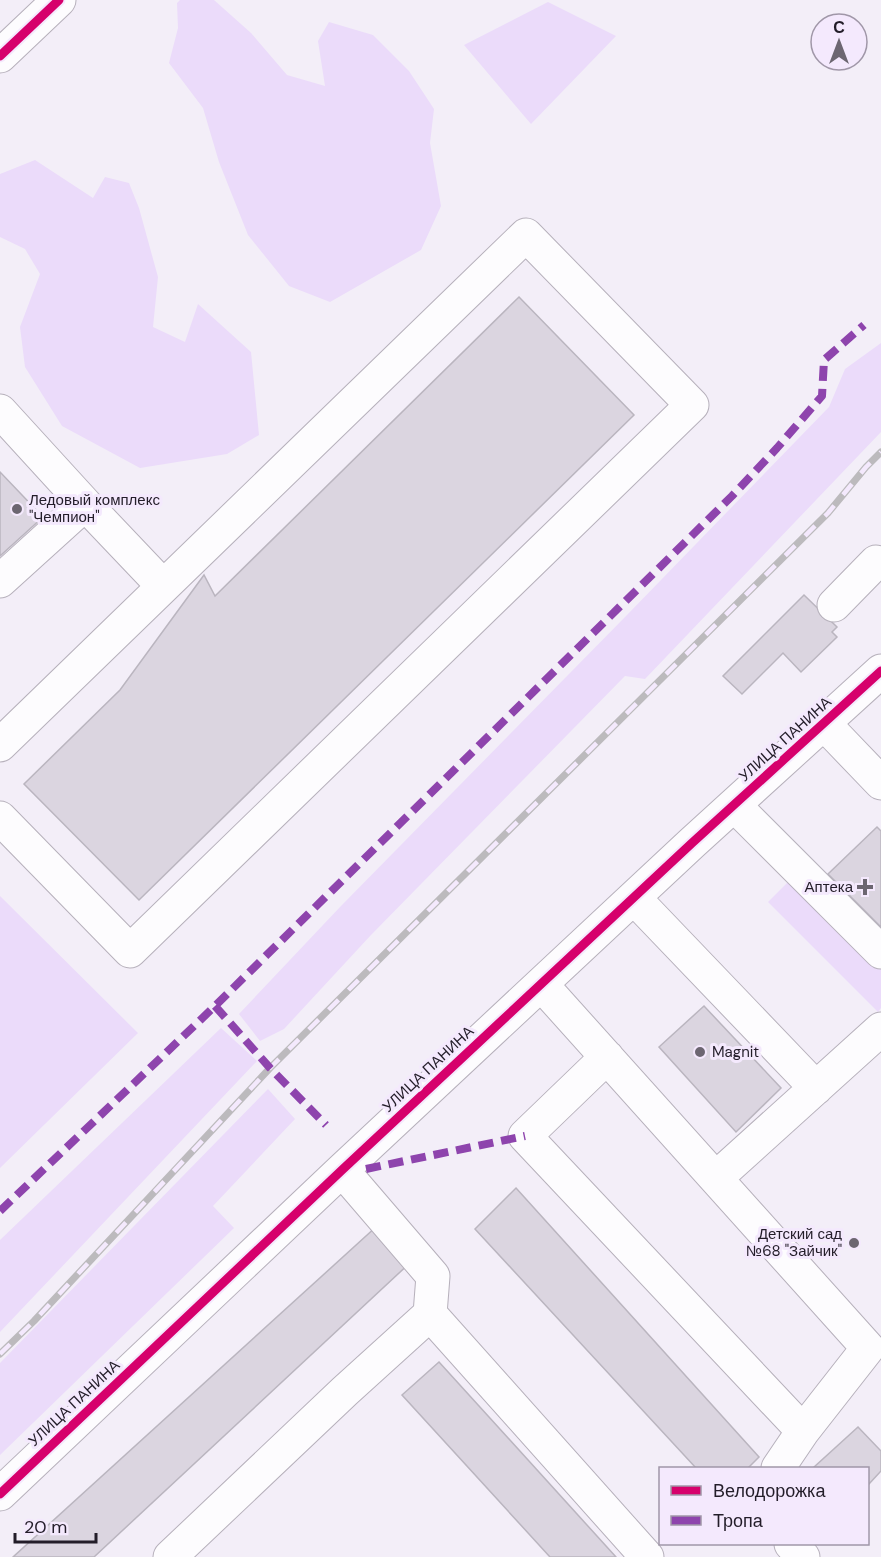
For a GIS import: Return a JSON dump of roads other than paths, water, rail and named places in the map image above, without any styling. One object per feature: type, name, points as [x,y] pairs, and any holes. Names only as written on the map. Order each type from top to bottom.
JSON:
[{"type":"street","points":[[0,56],[59,0]]},
{"type":"street","points":[[0,745],[526,235],[692,405],[130,951],[0,818]]},
{"type":"street","points":[[0,411],[163,586]]},
{"type":"street","points":[[0,581],[85,504]]},
{"type":"street","points":[[834,605],[879,562]]},
{"type":"street","name":"УЛИЦА ПАНИНА","points":[[0,1494],[342,1170],[881,671]]},
{"type":"street","points":[[823,725],[881,783]]},
{"type":"street","points":[[734,805],[881,952]]},
{"type":"street","points":[[634,898],[816,1088]]},
{"type":"street","points":[[542,984],[868,1348],[803,1431],[779,1467]]},
{"type":"street","points":[[716,1178],[881,1029]]},
{"type":"street","points":[[607,1057],[525,1136],[803,1431]]},
{"type":"street","points":[[170,1557],[430,1314],[433,1276],[342,1170]]},
{"type":"street","points":[[430,1314],[647,1557]]},
{"type":"street","points":[[792,1545],[803,1557]]},
{"type":"railway","points":[[0,1354],[34,1321],[270,1068],[828,513],[881,452]]},
{"type":"place","name":"Ледовый комплекс \"Чемпион\"","points":[[17,509]]},
{"type":"place","name":"Аптека","points":[[865,887]]},
{"type":"place","name":"Magnit","points":[[700,1052]]},
{"type":"place","name":"Детский сад №68 \"Зайчик\"","points":[[854,1243]]}]
